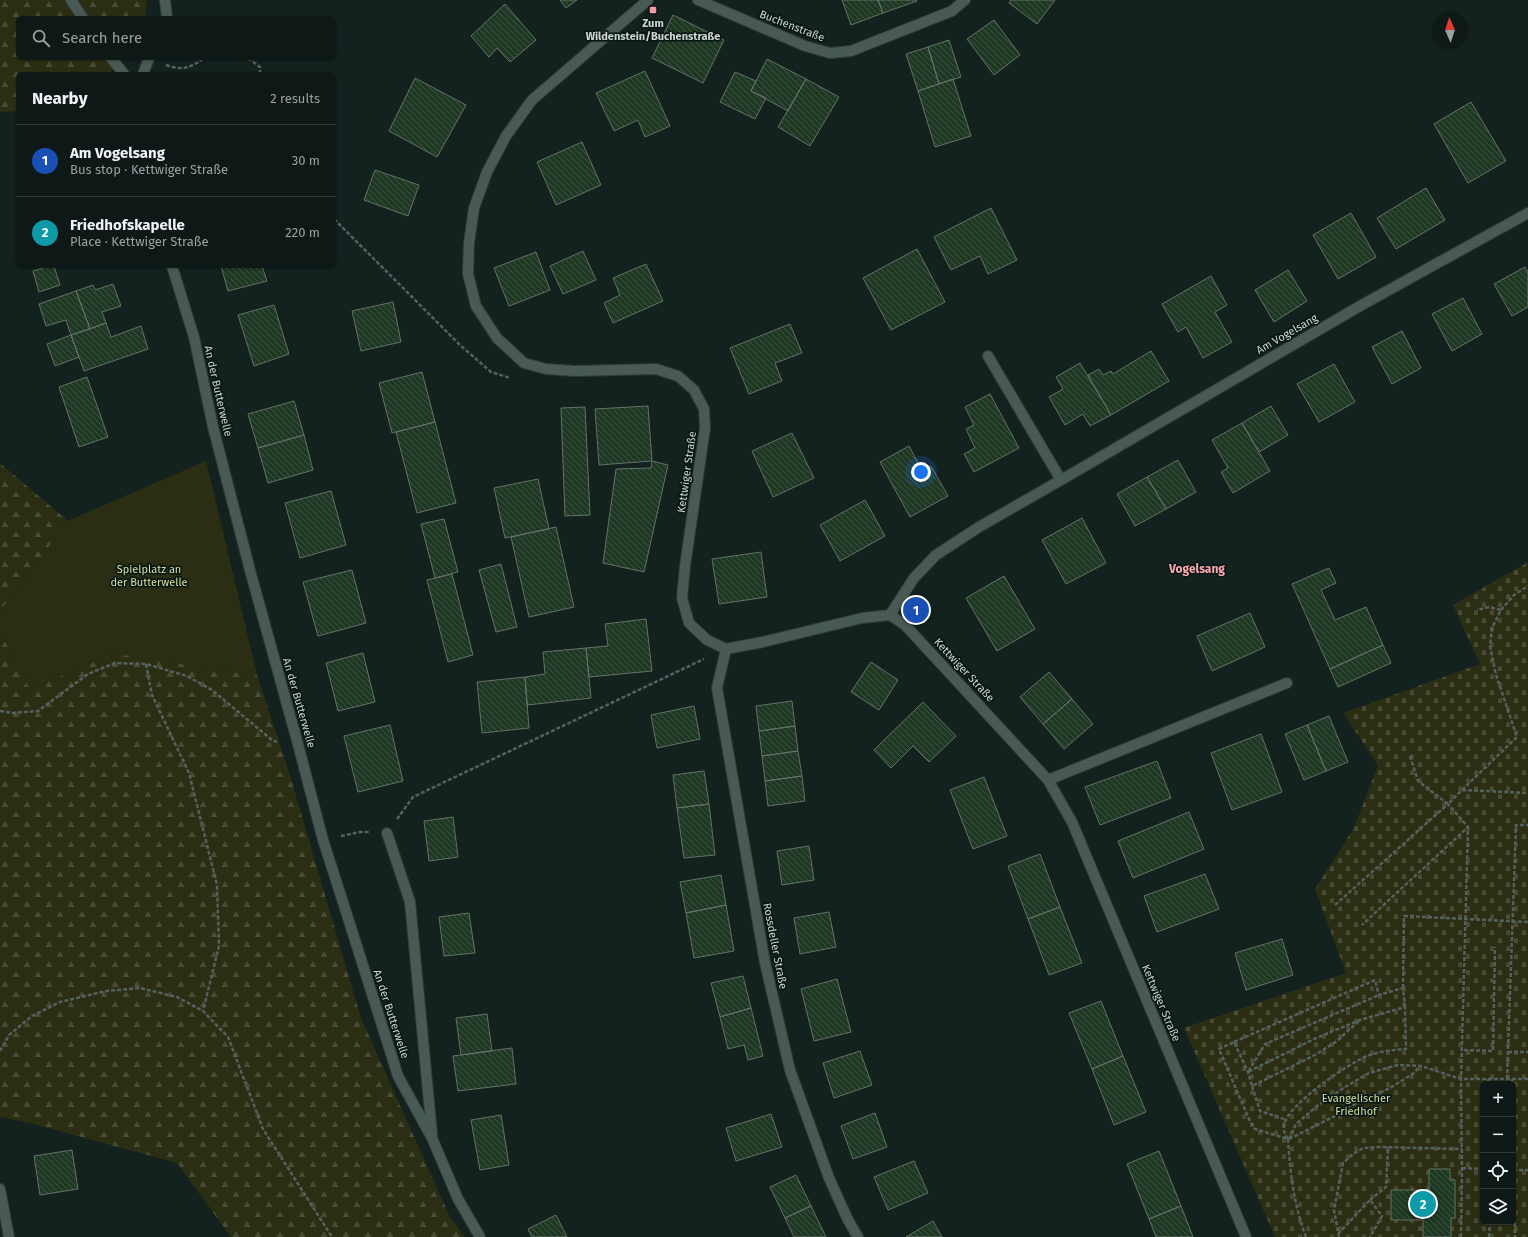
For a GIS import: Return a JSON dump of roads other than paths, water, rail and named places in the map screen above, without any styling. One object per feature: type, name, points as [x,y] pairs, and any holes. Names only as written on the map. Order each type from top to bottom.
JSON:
[{"type":"street","points":[[71,0],[82,16]]},
{"type":"street","points":[[165,0],[167,16]]},
{"type":"street","name":"Kettwiger Straße","points":[[648,0],[532,100],[506,136],[487,172],[474,208],[469,243],[468,274],[476,306],[497,338],[524,363],[546,369],[575,371],[656,369],[678,376],[694,390],[704,409],[705,428],[684,566],[682,598],[689,623],[707,640],[726,649]]},
{"type":"street","name":"Buchenstraße","points":[[698,0],[805,46],[830,53],[851,51],[952,11],[965,0]]},
{"type":"street","points":[[113,60],[122,72]]},
{"type":"street","points":[[144,72],[149,60]]},
{"type":"street","name":"Am Vogelsang","points":[[890,615],[914,578],[936,555],[979,527],[1360,306],[1528,213]]},
{"type":"street","name":"An der Butterwelle","points":[[173,268],[194,337],[221,458],[251,574],[300,748],[323,840],[398,1076],[432,1138],[458,1199],[480,1237]]},
{"type":"street","points":[[988,356],[1061,480]]},
{"type":"street","points":[[726,649],[763,642],[862,618],[890,615]]},
{"type":"street","name":"Kettwiger Straße","points":[[890,615],[905,625],[1048,780],[1072,822],[1246,1237]]},
{"type":"street","name":"Rossdeller Straße","points":[[726,649],[718,688],[765,963],[790,1070],[829,1178],[848,1220],[858,1237]]},
{"type":"street","points":[[1048,780],[1286,683]]},
{"type":"street","name":"An der Butterwelle","points":[[387,833],[410,902],[432,1138]]},
{"type":"street","points":[[0,1189],[8,1237]]},
{"type":"place","name":"Zum Wildenstein/Buchenstraße","points":[[653,10]]},
{"type":"place","name":"Am Vogelsang","points":[[916,610]]},
{"type":"place","name":"Friedhofskapelle","points":[[1423,1204]]},
{"type":"district","name":"Vogelsang","points":[[1197,569]]},
{"type":"park label","name":"Spielplatz an der Butterwelle","points":[[149,575]]},
{"type":"park label","name":"Evangelischer Friedhof","points":[[1356,1104]]}]
